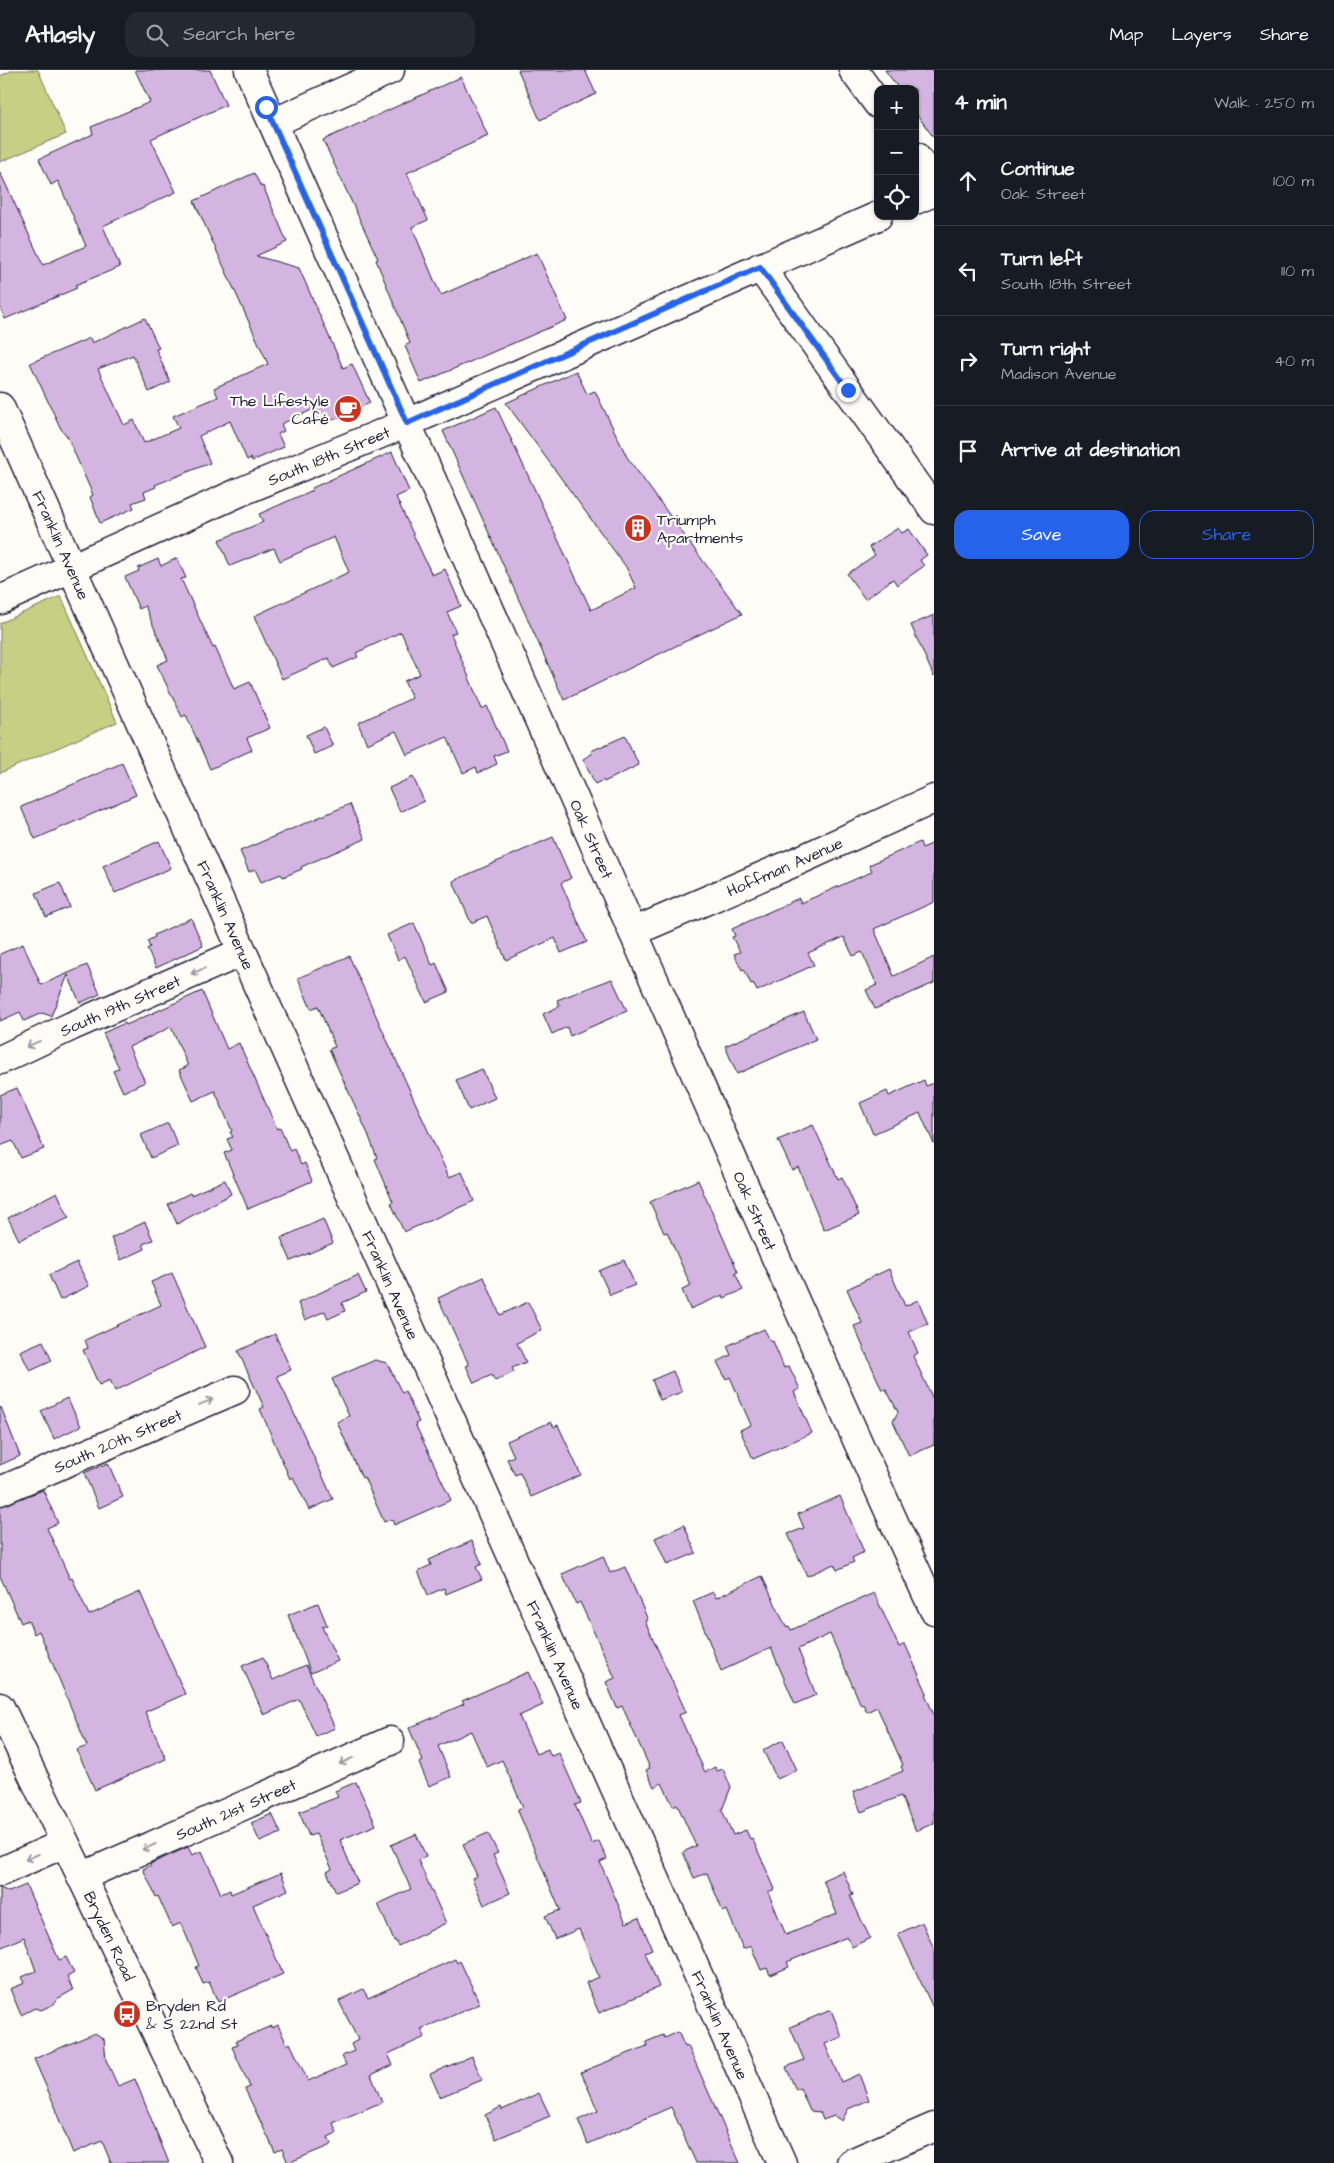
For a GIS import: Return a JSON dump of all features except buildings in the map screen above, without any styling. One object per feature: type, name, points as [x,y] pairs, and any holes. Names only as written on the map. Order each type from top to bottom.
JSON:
[{"type":"street","name":"Oak Street","points":[[250,70],[793,1293],[851,1430],[934,1610]]},
{"type":"street","points":[[273,123],[390,70]]},
{"type":"street","points":[[853,70],[874,99]]},
{"type":"street","points":[[919,161],[934,182]]},
{"type":"street","points":[[919,198],[934,192]]},
{"type":"street","name":"South 18th Street","points":[[0,600],[240,492],[407,423],[874,218]]},
{"type":"street","points":[[760,267],[934,510]]},
{"type":"street","name":"Franklin Avenue","points":[[0,408],[782,2163]]},
{"type":"street","name":"Hoffman Avenue","points":[[633,932],[791,864],[934,799]]},
{"type":"street","name":"South 19th Street","points":[[0,1060],[72,1026],[242,952]]},
{"type":"street","name":"South 20th Street","points":[[0,1490],[235,1390]]},
{"type":"street","name":"Bryden Road","points":[[0,1707],[220,2163]]},
{"type":"street","name":"South 21st Street","points":[[81,1877],[390,1741]]},
{"type":"street","points":[[0,1872],[65,1843]]},
{"type":"street","points":[[851,2163],[934,2127]]},
{"type":"green space","points":[[13,70],[38,70],[66,134],[0,162],[0,76]]},
{"type":"green space","points":[[61,596],[117,722],[0,773],[0,623]]},
{"type":"place","name":"The Lifestyle Café","points":[[348,409]]},
{"type":"place","name":"Triumph Apartments","points":[[638,528]]},
{"type":"place","name":"Bryden Rd & S 22nd St","points":[[127,2014]]},
{"type":"route","points":[[266,107],[407,423],[760,267],[848,390]]}]
